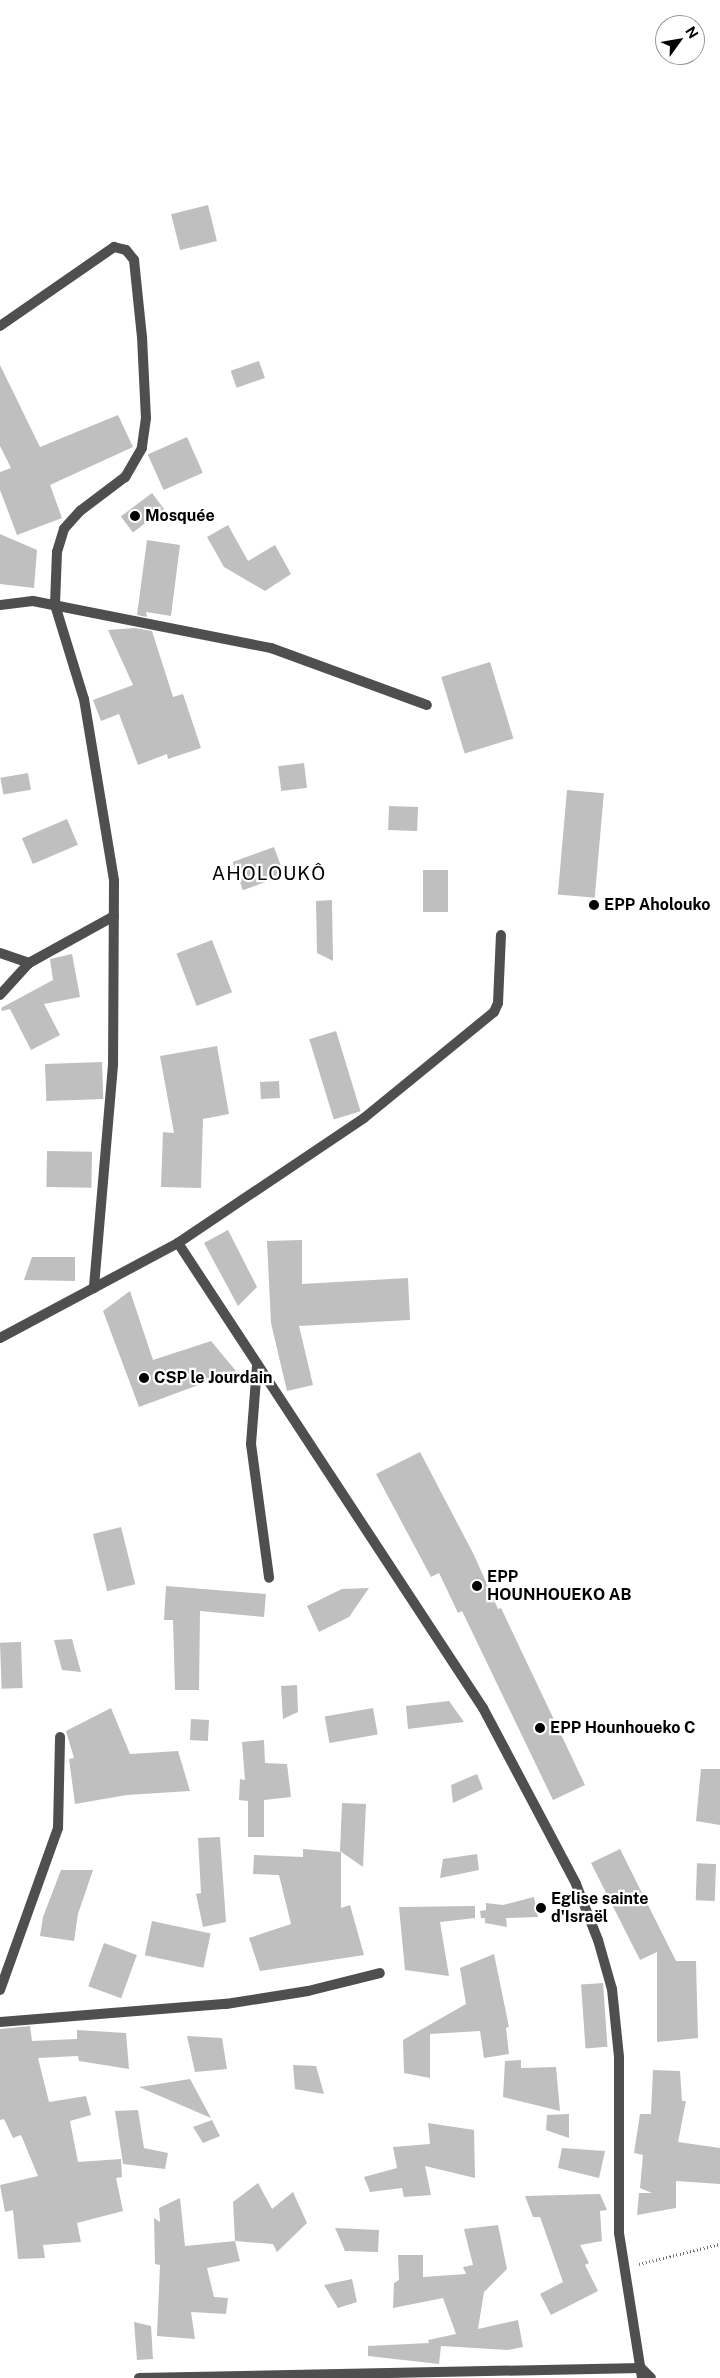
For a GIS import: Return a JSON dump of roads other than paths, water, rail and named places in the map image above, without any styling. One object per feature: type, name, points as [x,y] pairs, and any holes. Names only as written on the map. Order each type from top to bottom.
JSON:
[{"type":"street","points":[[0,326],[114,248],[126,250],[134,260],[142,337],[146,418],[142,448],[125,477],[80,511],[64,528],[57,552],[55,605],[84,699],[114,881],[113,1065],[94,1288]]},
{"type":"street","points":[[0,605],[33,600],[272,648],[427,705]]},
{"type":"street","points":[[0,995],[28,963],[114,916]]},
{"type":"street","points":[[0,1338],[178,1243],[364,1118],[494,1012],[498,1003],[501,935]]},
{"type":"street","points":[[0,953],[28,963]]},
{"type":"street","points":[[178,1243],[483,1708],[576,1884],[598,1940],[612,1989],[619,2057],[619,2233],[642,2373]]},
{"type":"street","points":[[257,1366],[251,1444],[269,1578]]},
{"type":"street","points":[[0,1990],[58,1828],[60,1737]]},
{"type":"street","points":[[0,2022],[226,2004],[308,1991],[380,1973]]},
{"type":"street","points":[[139,2378],[186,2376],[642,2373],[651,2378]]},
{"type":"place","name":"Mosquée","points":[[135,516]]},
{"type":"place","name":"EPP Aholouko","points":[[594,905]]},
{"type":"place","name":"CSP le Jourdain","points":[[144,1378]]},
{"type":"place","name":"EPP HOUNHOUEKO AB","points":[[477,1586]]},
{"type":"place","name":"EPP Hounhoueko C","points":[[540,1728]]},
{"type":"place","name":"Eglise sainte d'Israël","points":[[541,1908]]},
{"type":"district","name":"AHOLOUKÔ","points":[[269,874]]}]
